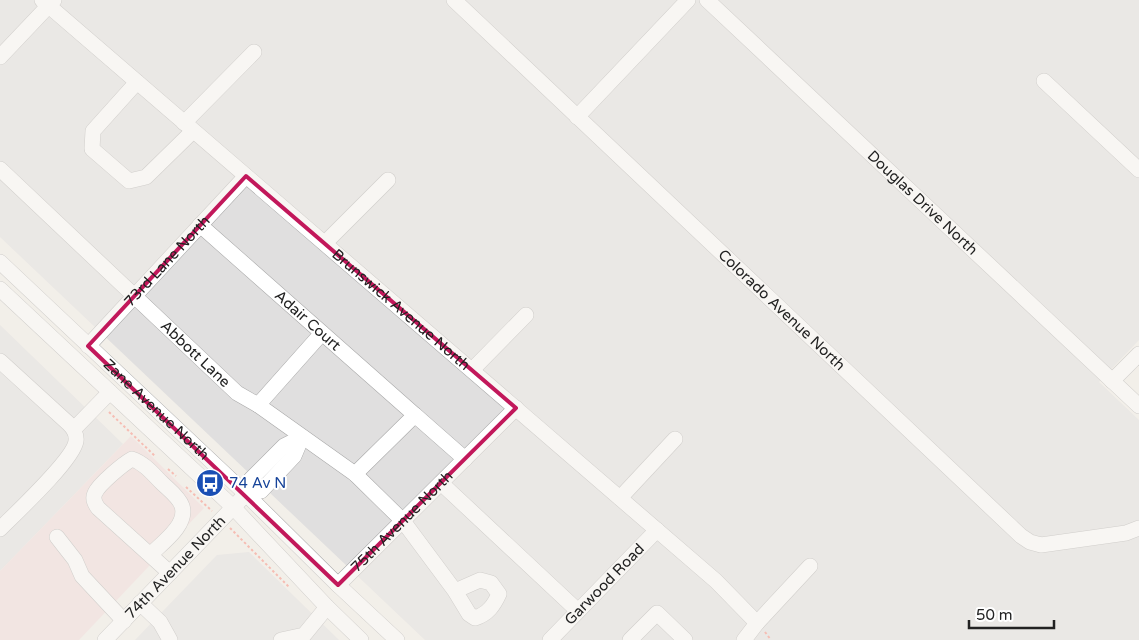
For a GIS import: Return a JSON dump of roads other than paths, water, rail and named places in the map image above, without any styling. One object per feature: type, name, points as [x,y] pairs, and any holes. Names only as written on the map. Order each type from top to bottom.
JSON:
[{"type":"street","name":"Colorado Avenue North","points":[[454,0],[1021,536],[1030,542],[1046,545],[1126,533],[1139,528]]},
{"type":"street","points":[[578,117],[688,0]]},
{"type":"street","name":"Douglas Drive North","points":[[707,0],[1139,406]]},
{"type":"street","points":[[0,57],[48,2]]},
{"type":"street","name":"Brunswick Avenue North","points":[[48,2],[188,127],[716,581],[757,623]]},
{"type":"street","points":[[137,82],[93,131],[92,149],[128,181],[146,177],[254,52]]},
{"type":"street","points":[[1044,81],[1139,170]]},
{"type":"street","name":"Abbott Lane","points":[[0,169],[237,393],[258,405],[355,474],[403,521],[454,591]]},
{"type":"street","name":"73rd Lane North","points":[[88,346],[246,176]]},
{"type":"street","points":[[325,243],[388,180]]},
{"type":"street","name":"Adair Court","points":[[200,226],[415,415]]},
{"type":"street","name":"Zane Avenue North","points":[[0,262],[398,640]]},
{"type":"street","name":"Zane Avenue North","points":[[0,289],[234,507],[327,607],[361,640]]},
{"type":"street","points":[[472,370],[526,315]]},
{"type":"street","points":[[258,405],[322,333]]},
{"type":"street","points":[[1112,381],[1139,354]]},
{"type":"street","points":[[0,361],[74,429],[76,442],[66,461],[0,529]]},
{"type":"street","points":[[74,429],[110,392]]},
{"type":"street","name":"75th Avenue North","points":[[338,585],[516,408]]},
{"type":"street","points":[[355,474],[415,415]]},
{"type":"street","name":"75th Avenue North","points":[[415,415],[465,459]]},
{"type":"street","name":"74th Avenue North","points":[[105,640],[246,494],[251,479],[284,446],[302,437]]},
{"type":"street","points":[[620,498],[675,439]]},
{"type":"street","points":[[150,555],[180,523],[183,513],[182,505],[147,468],[132,459],[124,464],[94,494],[94,501],[98,508],[150,555],[170,573]]},
{"type":"street","points":[[441,483],[578,611]]},
{"type":"street","name":"Garwood Road","points":[[555,638],[578,611],[657,530]]},
{"type":"street","points":[[57,537],[75,560],[82,576],[124,621]]},
{"type":"street","points":[[744,640],[757,623],[810,566]]},
{"type":"street","points":[[140,604],[160,622],[170,640]]},
{"type":"street","points":[[281,640],[304,638],[327,607]]},
{"type":"street","points":[[630,640],[657,613],[685,640]]},
{"type":"place","name":"74 Av N","points":[[210,483]]}]
